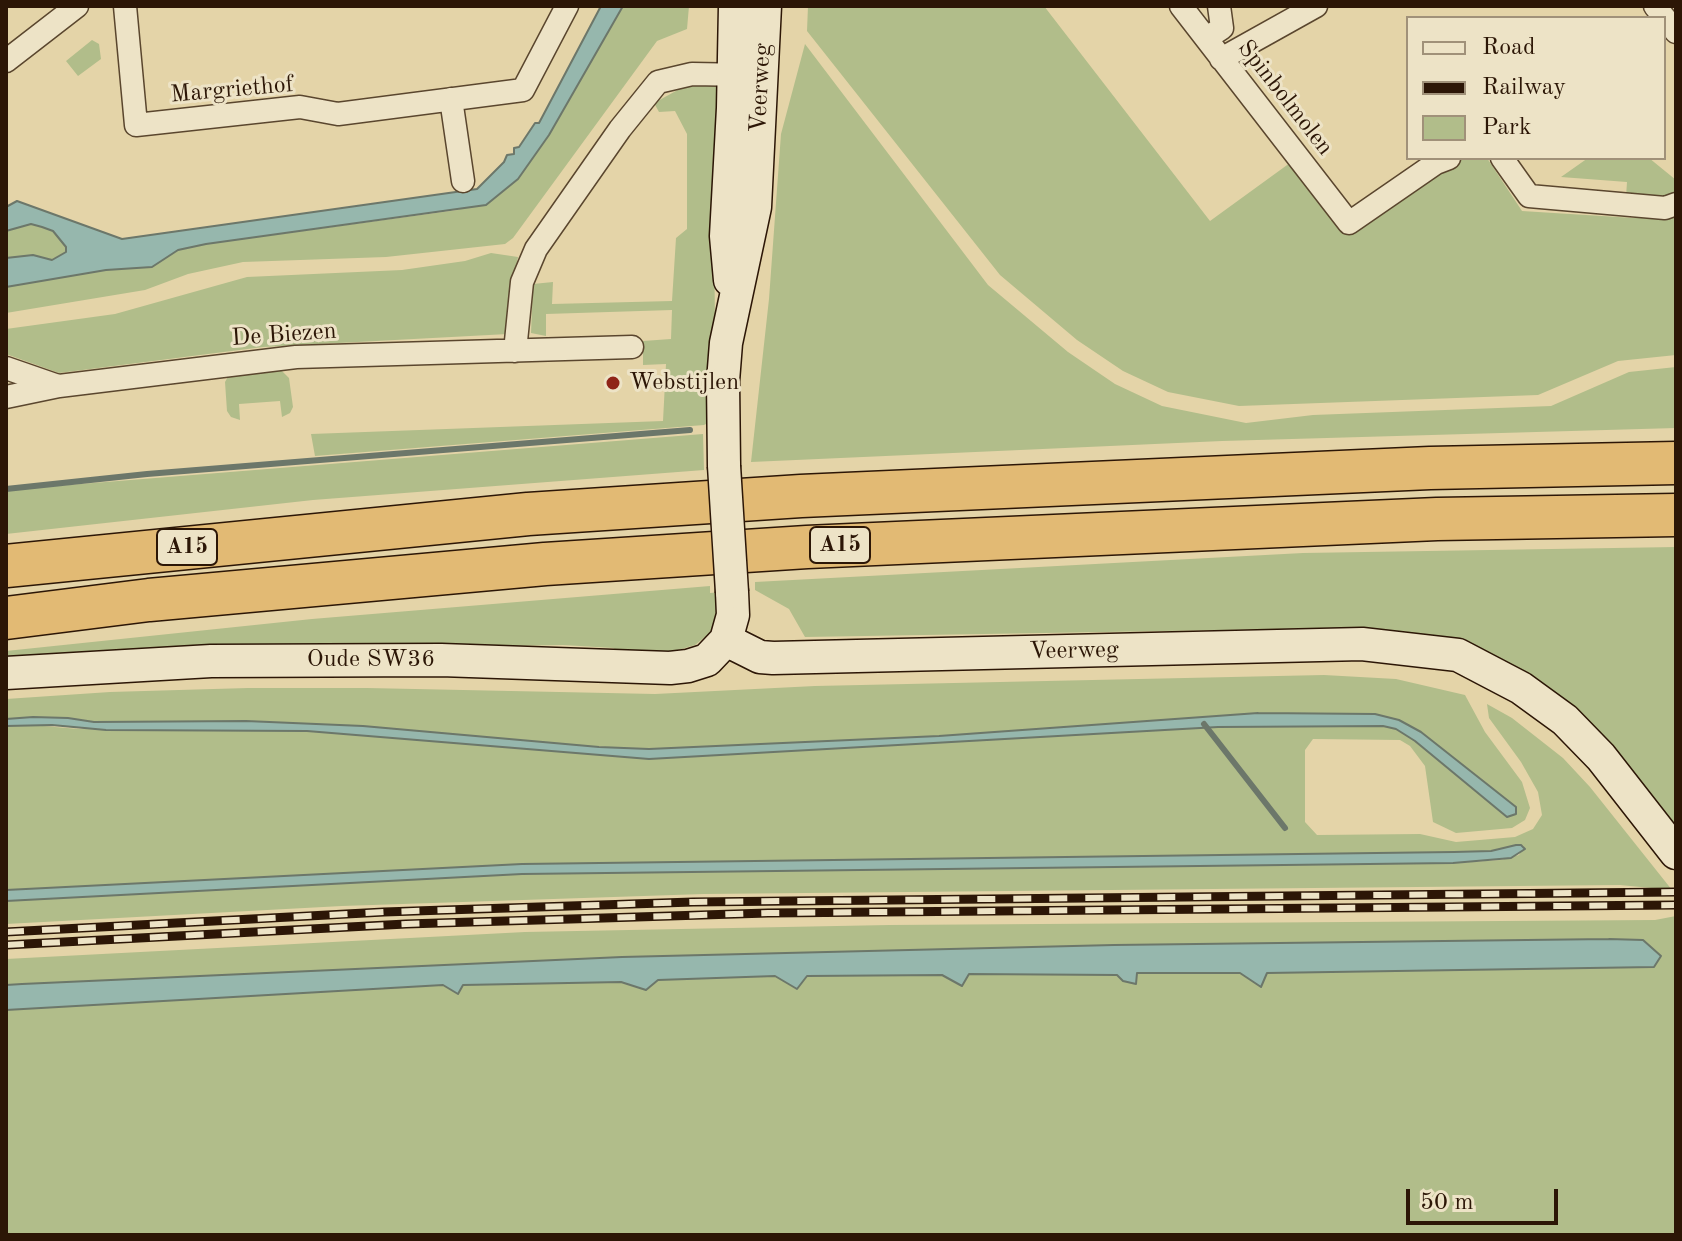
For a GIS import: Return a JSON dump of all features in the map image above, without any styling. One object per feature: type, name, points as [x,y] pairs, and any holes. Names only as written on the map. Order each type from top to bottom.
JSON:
[{"type":"highway","name":"A15","points":[[6,566],[528,514],[801,496],[1430,468],[1676,463]]},
{"type":"highway","name":"A15","points":[[6,618],[149,600],[466,571],[807,547],[1437,519],[1676,515]]},
{"type":"street","points":[[6,61],[77,6]]},
{"type":"street","name":"Margriethof","points":[[125,6],[136,125],[300,107],[338,114],[523,90],[567,6]]},
{"type":"street","name":"Veerweg","points":[[735,6],[748,75]]},
{"type":"street","name":"Veerweg","points":[[765,6],[748,75],[726,236],[733,311],[726,343],[723,381],[724,466],[733,615],[726,640],[760,657],[773,658],[1362,644],[1458,655],[1521,688],[1565,720],[1601,757],[1676,853]]},
{"type":"street","name":"Spinbolmolen","points":[[1181,6],[1349,223],[1444,160]]},
{"type":"street","points":[[1207,38],[1222,28],[1219,6]]},
{"type":"street","points":[[1221,59],[1316,6]]},
{"type":"street","points":[[515,351],[525,273],[536,249],[620,129],[658,82],[692,74],[748,75]]},
{"type":"street","points":[[451,99],[463,181]]},
{"type":"street","points":[[1503,160],[1529,196],[1665,208],[1676,204]]},
{"type":"street","name":"De Biezen","points":[[6,397],[59,386],[296,357],[632,347]]},
{"type":"street","name":"De Biezen","points":[[6,368],[59,386]]},
{"type":"street","name":"Oude SW36","points":[[6,673],[226,660],[441,660],[670,668],[707,660],[726,640]]},
{"type":"green space","points":[[623,6],[689,6],[687,29],[657,41],[513,238],[505,244],[386,257],[243,262],[188,274],[145,290],[6,313],[6,287],[107,270],[152,267],[178,250],[206,244],[458,210],[518,179],[549,135]]},
{"type":"green space","points":[[808,6],[1044,6],[1210,221],[1294,160],[1346,231],[1444,165],[1459,160],[1488,160],[1522,211],[1634,218],[1676,214],[1676,355],[1618,361],[1538,395],[1239,406],[1168,392],[1123,371],[1077,340],[1000,275],[807,31]]},
{"type":"green space","points":[[92,40],[99,44],[101,59],[78,76],[66,61]]},
{"type":"green space","points":[[805,44],[988,285],[1068,352],[1115,384],[1162,406],[1246,423],[1313,415],[1551,406],[1629,372],[1676,367],[1676,428],[1222,441],[751,462],[769,299],[781,134]]},
{"type":"green space","points":[[721,85],[714,230],[716,419],[704,425],[315,456],[311,434],[663,421],[666,364],[643,365],[643,341],[671,339],[672,310],[546,314],[546,336],[531,333],[533,284],[553,282],[552,304],[672,301],[676,238],[687,229],[687,134],[675,111],[659,112],[654,103],[685,86]]},
{"type":"green space","points":[[1585,160],[1651,160],[1676,180],[1676,196],[1668,200],[1626,197],[1627,182],[1561,177]]},
{"type":"green space","points":[[31,224],[53,231],[66,247],[66,252],[51,260],[43,257],[6,258],[6,231]]},
{"type":"green space","points":[[491,253],[518,257],[509,302],[508,334],[263,347],[59,373],[6,354],[6,329],[115,314],[247,277],[402,270],[465,261]]},
{"type":"green space","points":[[279,368],[289,378],[293,407],[290,413],[282,417],[280,401],[239,404],[240,420],[231,417],[227,411],[225,382],[229,375]]},
{"type":"green space","points":[[703,434],[704,470],[313,500],[6,534],[6,490]]},
{"type":"green space","points":[[1676,547],[1676,831],[1451,641],[1409,632],[1343,628],[805,637],[789,609],[755,590],[755,582],[1303,553]]},
{"type":"green space","points":[[710,586],[710,593],[722,592],[715,629],[695,645],[668,653],[624,654],[613,648],[563,645],[264,650],[6,662],[6,651],[312,619]]},
{"type":"green space","points":[[1324,675],[1396,679],[1465,695],[1485,732],[1522,782],[1530,808],[1525,820],[1512,828],[1456,833],[1433,822],[1425,766],[1410,746],[1400,740],[1313,739],[1305,750],[1305,822],[1317,835],[1420,834],[1456,842],[1515,837],[1533,829],[1542,815],[1538,792],[1489,718],[1487,704],[1512,718],[1563,758],[1672,890],[1620,885],[704,894],[342,906],[6,924],[6,901],[340,882],[702,870],[1453,863],[1501,860],[1519,855],[1524,846],[1454,852],[522,864],[6,890],[6,726],[307,731],[649,759],[1218,727],[1383,726],[1396,729],[1415,741],[1507,817],[1421,732],[1399,720],[1375,714],[1258,713],[939,736],[649,749],[549,744],[363,726],[246,721],[107,723],[54,717],[6,719],[6,699],[110,692],[367,688],[655,694],[815,686]]},
{"type":"green space","points":[[1676,916],[1676,1235],[6,1235],[6,1010],[443,985],[458,994],[462,985],[621,982],[645,990],[657,980],[775,976],[796,989],[807,976],[942,975],[962,985],[969,974],[1118,975],[1123,981],[1136,983],[1137,973],[1240,973],[1261,987],[1266,973],[1654,967],[1643,940],[1609,939],[1114,945],[622,957],[6,985],[6,959],[525,932],[889,925],[1655,920]]},
{"type":"water","points":[[601,6],[623,6],[549,135],[518,179],[486,205],[206,244],[178,250],[152,267],[106,270],[6,287],[6,258],[33,255],[52,260],[66,252],[66,247],[53,231],[42,227],[31,224],[6,231],[6,207],[17,201],[122,239],[477,189],[507,155],[514,154],[514,148],[519,147],[535,123],[539,123]]},
{"type":"water","points":[[1258,713],[1375,714],[1399,720],[1421,732],[1516,807],[1516,814],[1507,817],[1415,741],[1396,729],[1383,726],[1218,727],[649,759],[307,731],[6,726],[6,719],[33,717],[94,722],[246,721],[363,726],[649,749],[939,736]]},
{"type":"water","points":[[1516,845],[1525,849],[1511,858],[1453,863],[522,874],[6,901],[6,890],[522,864],[1454,852],[1491,851]]},
{"type":"water","points":[[1643,940],[1661,956],[1654,967],[1267,973],[1261,987],[1240,973],[1137,973],[1136,984],[1123,981],[1117,975],[969,974],[962,986],[942,975],[807,976],[797,989],[775,976],[658,980],[646,990],[621,982],[463,985],[458,994],[443,985],[6,1010],[6,985],[622,957],[1114,945]]},
{"type":"waterway","points":[[6,489],[147,474],[690,430]]},
{"type":"waterway","points":[[1204,724],[1285,828]]},
{"type":"railway","points":[[6,932],[384,912],[693,902],[1676,892]]},
{"type":"railway","points":[[6,945],[406,924],[768,913],[1676,905]]},
{"type":"place","name":"Webstijlen","points":[[613,383]]}]
